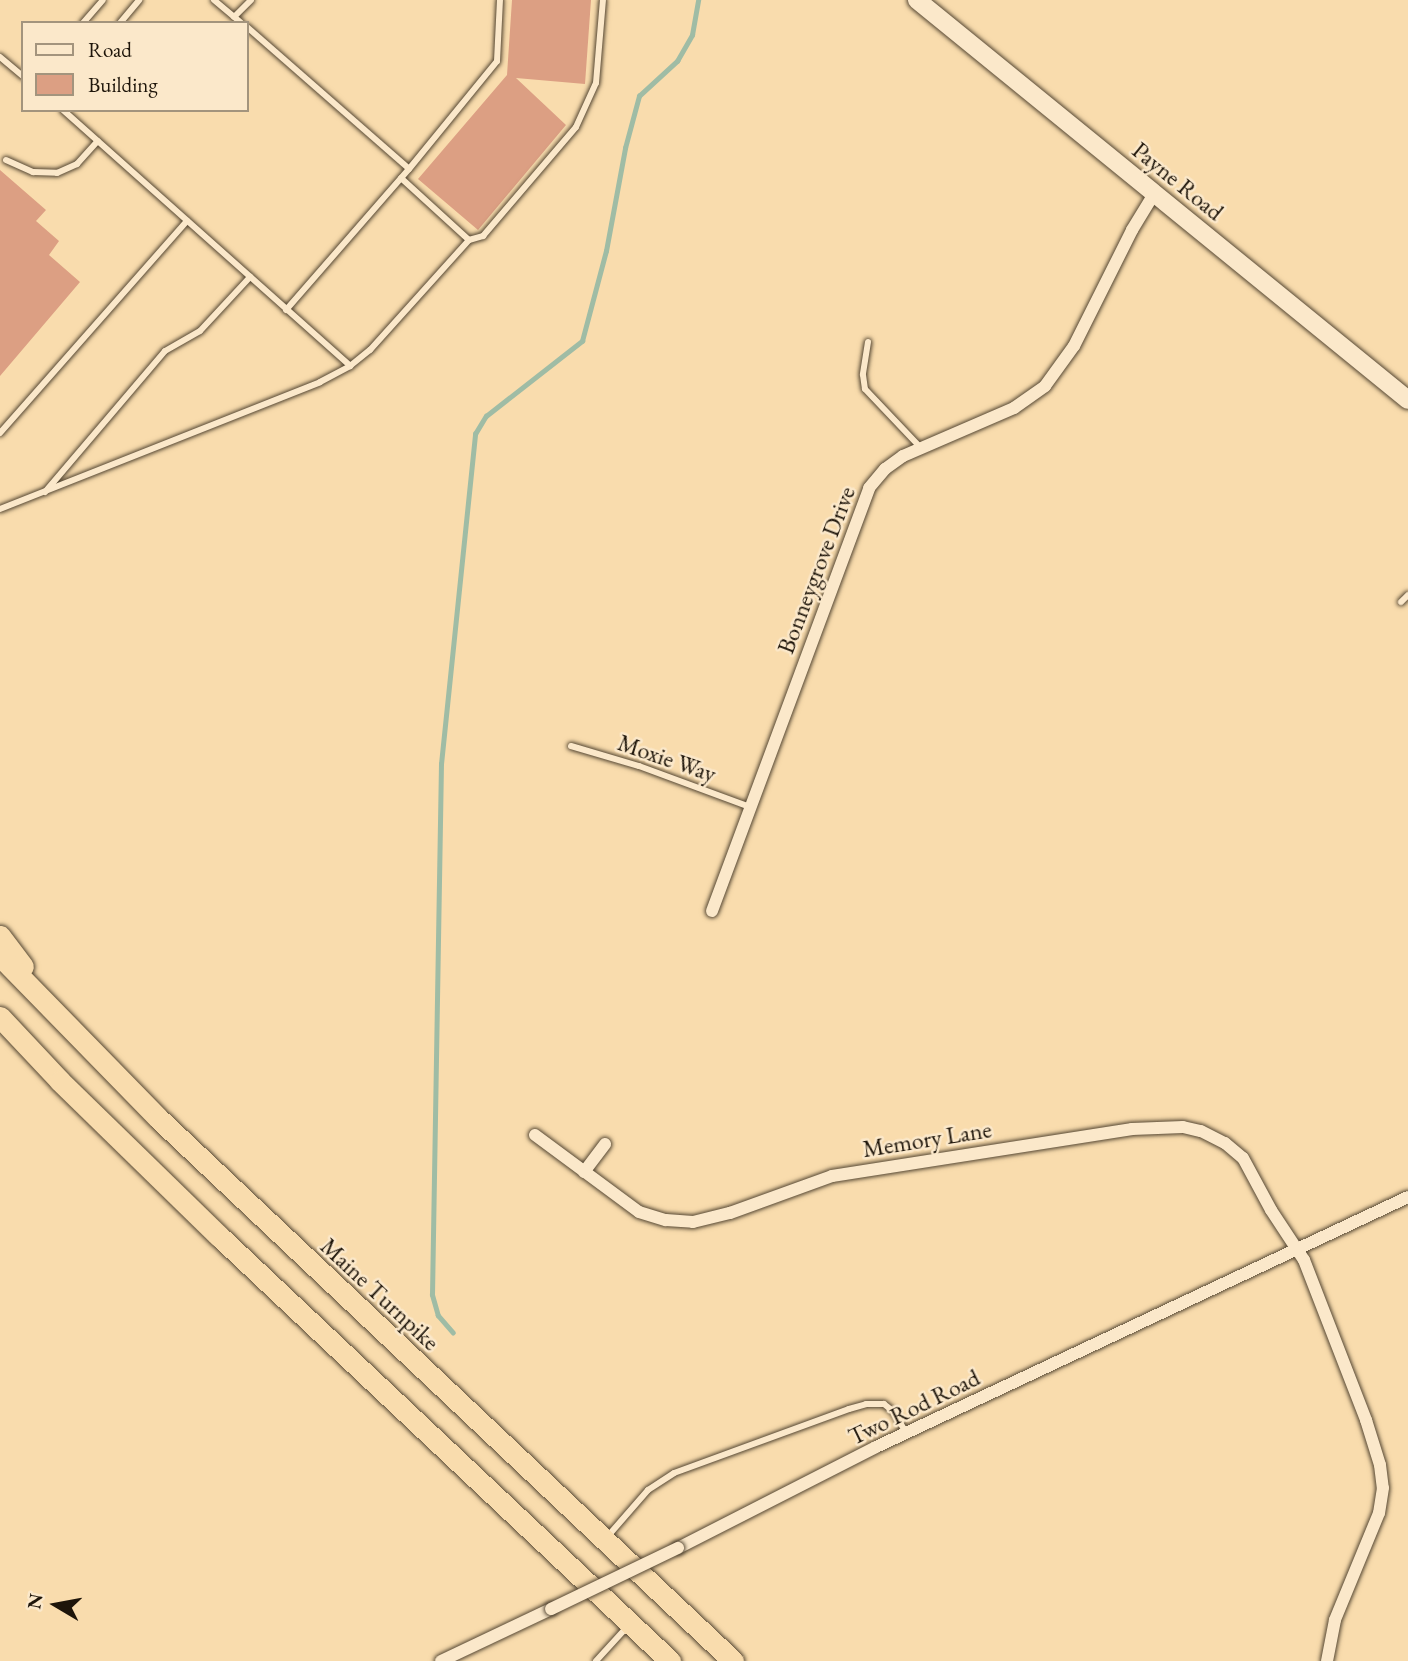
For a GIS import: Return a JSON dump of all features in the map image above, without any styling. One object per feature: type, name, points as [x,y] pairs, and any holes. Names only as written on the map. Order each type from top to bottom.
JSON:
[{"type":"highway","points":[[0,936],[80,1040]]},
{"type":"highway","name":"Maine Turnpike","points":[[0,956],[80,1040],[288,1242],[733,1661]]},
{"type":"highway","points":[[0,1017],[60,1081],[219,1236],[670,1661]]},
{"type":"main road","name":"Payne Road","points":[[917,0],[1408,400]]},
{"type":"street","name":"Bonneygrove Drive","points":[[712,911],[866,496],[885,469],[920,447],[1014,408],[1045,386],[1074,346],[1132,230],[1154,194]]},
{"type":"street","name":"Memory Lane","points":[[535,1135],[639,1212],[666,1220],[693,1222],[730,1213],[832,1176],[1139,1128],[1174,1126],[1213,1136],[1243,1158],[1271,1210],[1297,1250],[1366,1420],[1380,1465],[1383,1488],[1374,1526],[1332,1629],[1327,1661]]},
{"type":"street","points":[[584,1172],[605,1144]]},
{"type":"street","name":"Two Rod Road","points":[[441,1661],[678,1548],[906,1433],[1408,1197]]},
{"type":"lane","points":[[85,21],[103,0]]},
{"type":"lane","points":[[122,21],[139,0]]},
{"type":"lane","points":[[214,0],[239,21]]},
{"type":"lane","points":[[234,17],[251,0]]},
{"type":"lane","points":[[286,310],[409,169],[497,61],[500,0]]},
{"type":"lane","points":[[0,509],[235,417],[350,366],[370,350],[469,240],[483,236],[576,127],[596,83],[603,0]]},
{"type":"lane","points":[[248,28],[409,169]]},
{"type":"lane","points":[[0,57],[21,74]]},
{"type":"lane","points":[[65,112],[350,366]]},
{"type":"lane","points":[[6,160],[33,173],[57,173],[77,164],[98,141]]},
{"type":"lane","points":[[401,178],[469,240]]},
{"type":"lane","points":[[0,433],[187,221]]},
{"type":"lane","points":[[44,493],[164,351],[200,331],[250,277]]},
{"type":"lane","points":[[868,342],[863,375],[865,388],[920,447]]},
{"type":"lane","points":[[1401,602],[1408,595]]},
{"type":"lane","name":"Moxie Way","points":[[571,746],[639,766],[750,807]]},
{"type":"lane","points":[[605,1541],[648,1490],[674,1473],[714,1457],[866,1404],[878,1403],[890,1407],[906,1433]]},
{"type":"lane","points":[[596,1661],[630,1623]]},
{"type":"building","points":[[512,0],[591,0],[585,84],[516,78],[566,125],[478,230],[418,179],[507,75]]},
{"type":"building","points":[[0,170],[46,210],[36,221],[59,241],[49,255],[80,282],[0,376]]},
{"type":"waterway","points":[[453,1333],[438,1316],[432,1295],[441,764],[475,434],[486,416],[582,341],[606,251],[625,148],[639,96],[677,61],[692,35],[698,0]]}]
